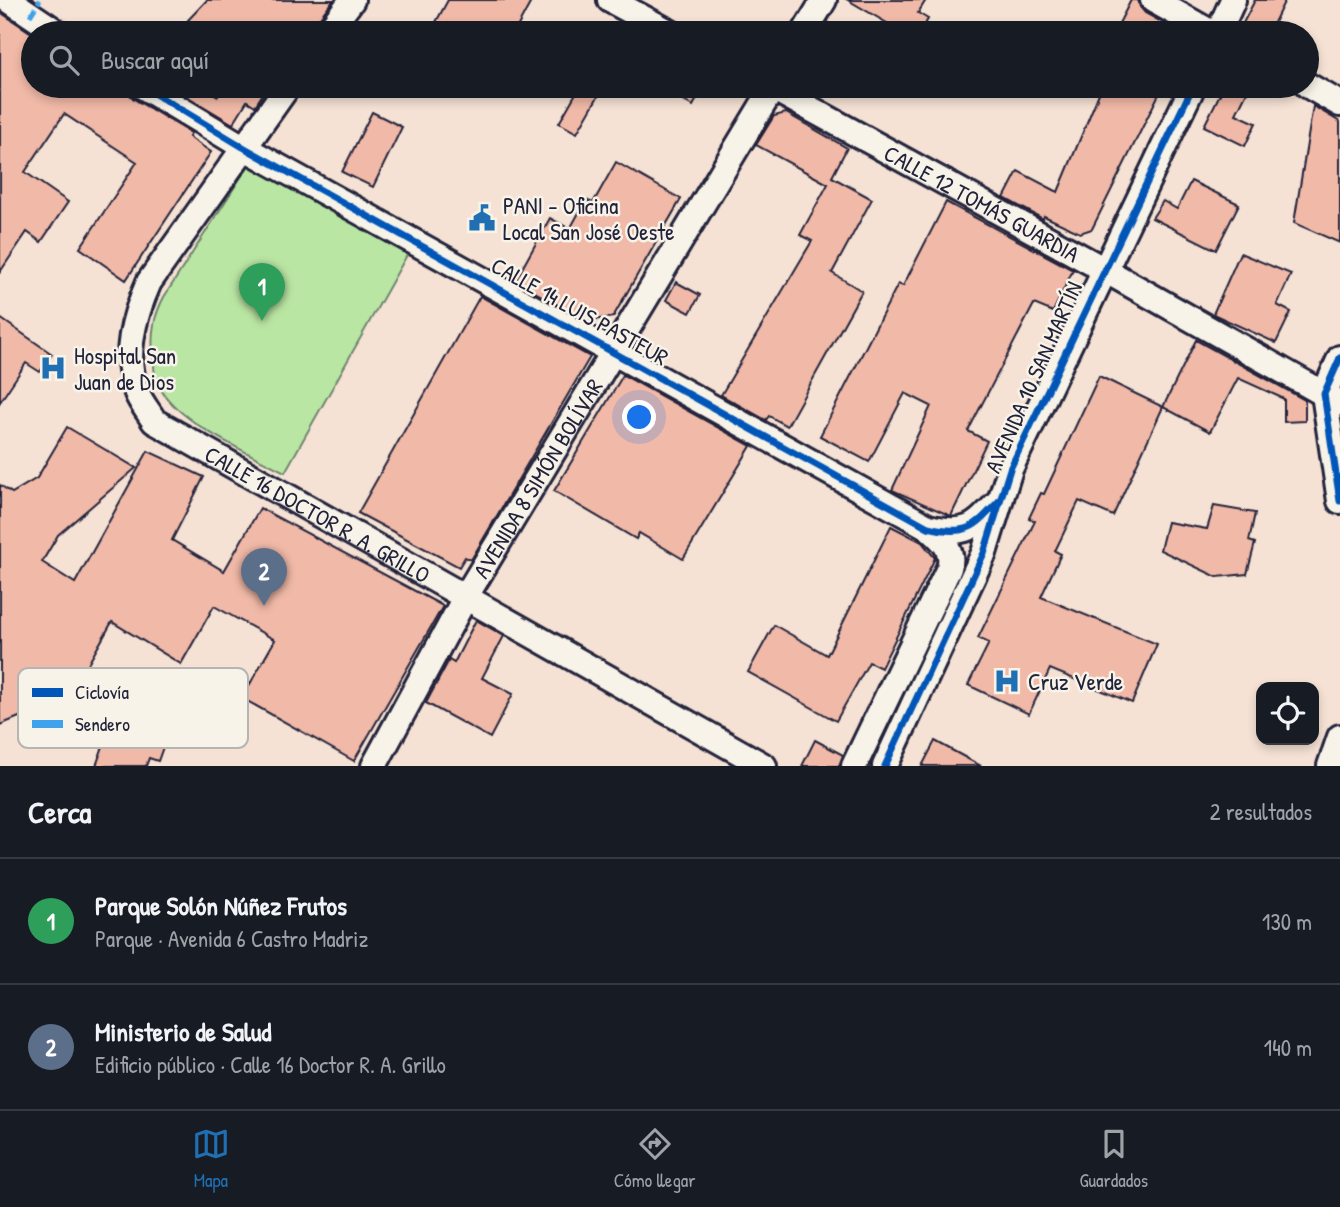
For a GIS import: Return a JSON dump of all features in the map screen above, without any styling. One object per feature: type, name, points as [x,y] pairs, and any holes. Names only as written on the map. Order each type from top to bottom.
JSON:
[{"type":"street","points":[[9,0],[35,8],[47,21]]},
{"type":"street","points":[[336,21],[352,0]]},
{"type":"street","points":[[610,0],[649,21]]},
{"type":"street","points":[[811,21],[824,0]]},
{"type":"street","points":[[1153,0],[1191,21]]},
{"type":"street","points":[[1223,21],[1233,0]]},
{"type":"street","points":[[1319,92],[1340,104]]},
{"type":"street","name":"CALLE 14 LUIS PASTEUR","points":[[162,98],[243,147],[928,527],[946,531],[973,527],[999,501]]},
{"type":"street","points":[[243,147],[279,98]]},
{"type":"street","name":"AVENIDA 8 SIMÓN BOLÍVAR","points":[[374,766],[467,596],[765,98]]},
{"type":"street","name":"CALLE 12 TOMÁS GUARDIA","points":[[794,98],[1332,398]]},
{"type":"street","name":"AVENIDA 10 SAN MARTÍN","points":[[885,766],[984,553],[1010,469],[1103,269],[1187,98]]},
{"type":"street","name":"CALLE 16 DOCTOR R. A. GRILLO","points":[[243,147],[149,282],[136,311],[130,346],[131,371],[137,394],[154,421],[764,766]]},
{"type":"street","points":[[1340,358],[1332,398],[1340,501]]},
{"type":"street","points":[[854,766],[952,560],[942,540],[928,527]]},
{"type":"street","points":[[1330,766],[1340,737]]},
{"type":"green space","points":[[252,160],[411,248],[285,472],[217,437],[185,415],[161,390],[154,368],[153,331],[164,297]]},
{"type":"building","points":[[207,0],[333,0],[317,21],[188,20]]},
{"type":"building","points":[[448,0],[532,0],[521,21],[437,21]]},
{"type":"building","points":[[848,0],[926,0],[918,13],[928,19],[927,21],[884,21]]},
{"type":"building","points":[[1131,0],[1138,0],[1145,13],[1160,21],[1120,21]]},
{"type":"building","points":[[1255,0],[1285,0],[1275,21],[1244,21]]},
{"type":"building","points":[[0,12],[21,26],[21,98],[133,98],[191,133],[189,137],[211,152],[126,280],[80,248],[137,162],[64,114],[25,172],[68,202],[41,242],[27,232],[0,272]]},
{"type":"building","points":[[190,98],[260,98],[255,106],[247,101],[233,124]]},
{"type":"building","points":[[573,98],[597,98],[577,133],[559,123]]},
{"type":"building","points":[[678,98],[697,98],[693,106]]},
{"type":"building","points":[[1097,98],[1157,98],[1092,229],[1080,233],[1044,216],[1043,219],[1004,198],[1018,171],[1058,192]]},
{"type":"building","points":[[1218,98],[1244,98],[1236,114],[1256,123],[1245,146],[1204,126]]},
{"type":"building","points":[[1313,106],[1340,122],[1340,243],[1294,223]]},
{"type":"building","points":[[372,112],[402,127],[373,187],[342,172]]},
{"type":"building","points":[[786,113],[847,148],[832,177],[872,199],[832,273],[862,291],[787,426],[769,416],[766,420],[721,395],[812,241],[800,235],[828,184],[756,145],[774,116]]},
{"type":"building","points":[[616,162],[681,199],[613,317],[587,321],[515,281],[550,218],[570,229],[586,200],[593,203]]},
{"type":"building","points":[[1191,181],[1239,204],[1216,250],[1152,218],[1163,201],[1177,209]]},
{"type":"building","points":[[946,202],[1073,270],[1053,312],[1034,304],[968,431],[987,441],[951,516],[892,490],[931,406],[905,393],[869,462],[820,436],[898,284],[903,286]]},
{"type":"building","points":[[1240,253],[1291,274],[1277,305],[1291,312],[1276,343],[1213,314]]},
{"type":"building","points":[[676,282],[700,295],[690,313],[666,300]]},
{"type":"building","points":[[480,296],[590,357],[471,560],[465,557],[459,567],[358,513]]},
{"type":"building","points":[[0,318],[52,354],[40,372],[26,363],[0,402]]},
{"type":"building","points":[[1196,340],[1305,400],[1305,421],[1284,422],[1284,399],[1238,378],[1210,432],[1163,407]]},
{"type":"building","points":[[623,375],[751,446],[683,559],[639,533],[636,539],[554,491]]},
{"type":"building","points":[[1099,376],[1163,407],[1113,516],[1079,501],[1055,551],[1061,554],[1041,597],[1157,644],[1132,703],[1050,669],[1029,714],[968,685],[989,643],[978,638],[1035,521],[1029,518],[1041,493],[1044,494]]},
{"type":"building","points":[[67,427],[136,468],[58,535],[42,562],[75,583],[148,451],[204,477],[172,540],[224,571],[260,508],[443,606],[354,761],[248,701],[248,687],[275,640],[214,606],[181,664],[112,622],[86,668],[18,668],[18,718],[0,725],[0,485],[12,493],[37,478]]},
{"type":"building","points":[[1214,506],[1255,513],[1249,541],[1255,543],[1247,574],[1217,577],[1160,550],[1167,522],[1207,529]]},
{"type":"building","points":[[891,526],[922,542],[935,558],[881,668],[869,662],[836,721],[748,672],[774,625],[827,655]]},
{"type":"building","points":[[476,620],[504,636],[482,678],[513,694],[490,738],[426,703],[449,660],[454,663]]},
{"type":"building","points":[[815,740],[843,755],[839,766],[802,766]]},
{"type":"building","points":[[935,741],[981,766],[922,766]]},
{"type":"building","points":[[102,748],[163,748],[158,761],[149,758],[146,766],[96,766]]},
{"type":"marked path","points":[[30,16],[40,0]]},
{"type":"cycle path","points":[[162,98],[243,147],[928,527],[961,530],[983,518],[999,501]]},
{"type":"cycle path","points":[[885,766],[984,553],[1010,469],[1187,98]]},
{"type":"cycle path","points":[[1340,358],[1324,394],[1340,501]]},
{"type":"place","name":"PANI - Oficina Local San José Oeste","points":[[482,218]]},
{"type":"place","name":"Parque Solón Núñez Frutos","points":[[262,321]]},
{"type":"place","name":"Hospital San Juan de Dios","points":[[53,368]]},
{"type":"place","name":"Ministerio de Salud","points":[[264,606]]},
{"type":"place","name":"Cruz Verde","points":[[1007,681]]}]
